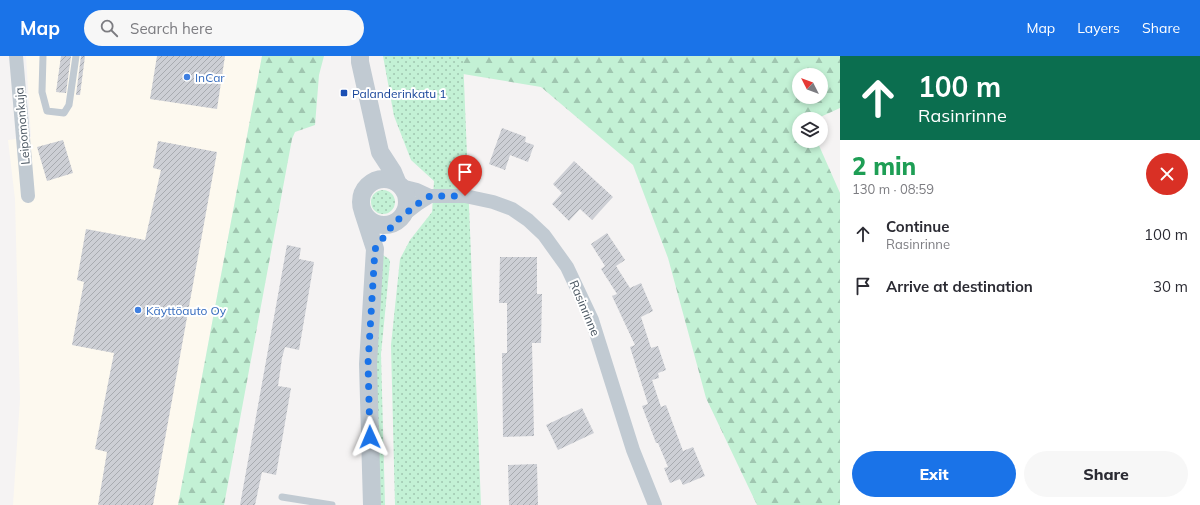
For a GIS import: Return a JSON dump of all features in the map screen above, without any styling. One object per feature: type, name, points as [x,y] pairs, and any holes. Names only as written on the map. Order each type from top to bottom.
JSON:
[{"type":"street","name":"Leipomonkuja","points":[[16,56],[28,196]]},
{"type":"street","points":[[360,56],[360,62],[380,152],[393,172],[406,198],[405,210],[375,249]]},
{"type":"street","points":[[372,505],[368,364],[375,249],[360,204],[361,196],[380,152]]},
{"type":"street","points":[[364,189],[376,180],[383,179],[391,180],[399,185]]},
{"type":"street","name":"Rasinrinne","points":[[399,185],[417,190],[430,196],[465,196],[493,202],[512,209],[528,220],[544,235],[567,268],[592,320],[633,450],[655,505]]},
{"type":"street","points":[[363,212],[373,223],[388,225],[430,196]]},
{"type":"lane","points":[[43,56],[42,92],[47,111],[64,113],[69,105],[76,56]]},
{"type":"lane","points":[[282,497],[332,505]]},
{"type":"shaded area","points":[[26,56],[262,56],[178,505],[13,505],[20,399],[15,199],[8,140],[31,137]]},
{"type":"green space","points":[[262,56],[324,56],[319,75],[315,125],[295,132],[292,139],[224,505],[178,505]]},
{"type":"green space","points":[[383,56],[463,56],[481,505],[395,505],[391,345],[400,259],[410,240],[432,212],[434,181],[411,160],[394,116]]},
{"type":"green space","points":[[463,56],[840,56],[840,108],[828,114],[828,112],[792,112],[792,148],[820,148],[840,193],[840,505],[757,505],[706,398],[668,258],[633,165],[541,87],[463,74]]},
{"type":"green space","points":[[383,190],[392,193],[395,202],[392,211],[383,214],[374,211],[371,202],[374,193]]},
{"type":"green space","points":[[383,255],[389,259],[390,262],[381,354],[385,505],[377,505],[373,352]]},
{"type":"building","points":[[61,56],[71,56],[66,93],[56,92]]},
{"type":"building","points":[[81,56],[85,56],[80,95],[76,95]]},
{"type":"building","name":"InCar","points":[[157,56],[225,56],[217,109],[150,99]]},
{"type":"building","points":[[502,128],[526,137],[525,142],[534,145],[528,162],[510,155],[505,170],[489,164]]},
{"type":"building","points":[[63,140],[73,173],[47,181],[37,147]]},
{"type":"building","name":"Käyttöauto Oy","points":[[158,141],[217,152],[153,505],[98,505],[107,452],[95,449],[114,353],[72,345],[84,282],[77,280],[86,229],[145,240],[161,170],[153,168]]},
{"type":"building","points":[[574,161],[613,197],[592,220],[580,209],[569,221],[552,204],[562,193],[553,184]]},
{"type":"building","points":[[607,233],[625,260],[616,266],[630,288],[641,283],[653,311],[641,317],[651,348],[658,346],[666,370],[658,373],[659,378],[652,380],[661,407],[666,405],[683,451],[693,447],[705,476],[683,485],[680,479],[670,483],[664,468],[668,467],[658,443],[656,443],[642,406],[648,404],[630,347],[635,345],[612,296],[617,294],[601,269],[605,266],[591,244]]},
{"type":"building","points":[[287,245],[301,248],[299,259],[314,262],[299,350],[285,347],[282,358],[278,386],[291,388],[276,475],[262,472],[255,505],[240,505]]},
{"type":"building","points":[[500,257],[537,257],[537,294],[542,294],[541,343],[532,343],[534,436],[503,437],[502,353],[507,353],[507,303],[499,303]]},
{"type":"building","points":[[582,408],[594,433],[558,450],[546,425]]},
{"type":"building","points":[[537,464],[538,505],[509,505],[508,465]]},
{"type":"place","name":"InCar","points":[[187,77]]},
{"type":"place","name":"Palanderinkatu 1","points":[[344,93]]},
{"type":"place","name":"Käyttöauto Oy","points":[[138,310]]},
{"type":"route","points":[[370,437],[368,364],[375,249],[395,222],[430,196],[465,196]]}]
